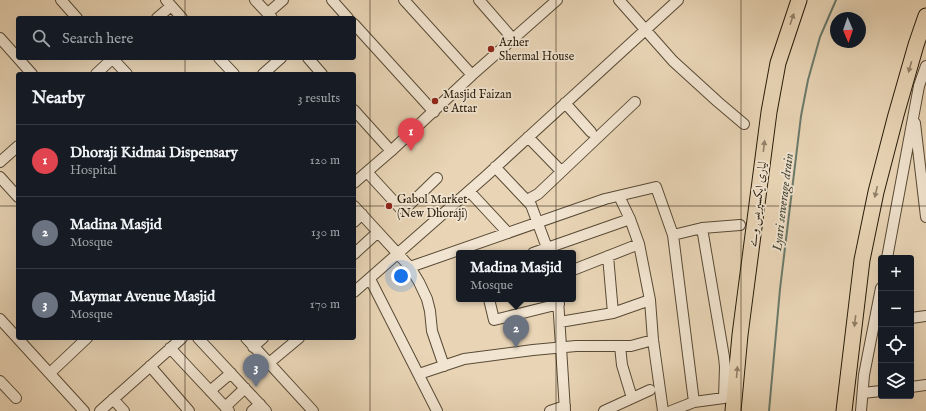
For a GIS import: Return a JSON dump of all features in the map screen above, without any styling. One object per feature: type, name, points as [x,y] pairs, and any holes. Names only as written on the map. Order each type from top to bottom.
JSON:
[{"type":"highway","name":"لیاری ایکسپریس وے","points":[[733,411],[740,335],[769,112],[778,63],[799,0]]},
{"type":"highway","points":[[844,411],[862,260],[896,115],[926,16]]},
{"type":"street","points":[[61,0],[74,16]]},
{"type":"street","points":[[255,0],[270,16],[283,0]]},
{"type":"street","points":[[332,0],[346,16]]},
{"type":"street","points":[[404,0],[472,75]]},
{"type":"street","points":[[479,0],[513,39]]},
{"type":"street","points":[[619,0],[673,61],[744,124]]},
{"type":"street","points":[[356,290],[469,191],[678,0]]},
{"type":"street","points":[[356,181],[513,39],[550,2]]},
{"type":"street","points":[[159,16],[169,3],[180,16]]},
{"type":"street","points":[[356,26],[434,112]]},
{"type":"street","points":[[0,38],[16,56]]},
{"type":"street","points":[[20,60],[30,72]]},
{"type":"street","points":[[98,72],[110,60]]},
{"type":"street","points":[[114,60],[125,72]]},
{"type":"street","points":[[221,60],[232,72]]},
{"type":"street","points":[[265,72],[279,60]]},
{"type":"street","points":[[310,60],[320,72]]},
{"type":"street","points":[[888,255],[919,86],[926,66]]},
{"type":"street","points":[[527,200],[538,194],[635,102]]},
{"type":"street","points":[[565,103],[591,132]]},
{"type":"street","points":[[356,112],[391,151]]},
{"type":"street","points":[[914,113],[926,217]]},
{"type":"street","points":[[528,137],[560,170]]},
{"type":"street","points":[[0,162],[16,148]]},
{"type":"street","points":[[495,167],[531,205],[548,250]]},
{"type":"street","points":[[367,172],[400,208],[406,208],[437,178]]},
{"type":"street","points":[[0,177],[16,195]]},
{"type":"street","points":[[477,248],[508,233],[605,199],[656,187],[673,235],[694,402]]},
{"type":"street","points":[[469,191],[508,233]]},
{"type":"street","points":[[619,196],[630,219],[639,244],[650,300],[653,340],[663,411]]},
{"type":"street","points":[[356,208],[410,266],[419,282],[427,299],[432,330],[444,366]]},
{"type":"street","points":[[356,220],[362,214]]},
{"type":"street","points":[[551,250],[630,219]]},
{"type":"street","points":[[673,235],[702,228],[740,224]]},
{"type":"street","points":[[670,411],[694,402],[724,398],[724,357],[702,228]]},
{"type":"street","points":[[356,252],[378,232]]},
{"type":"street","points":[[576,269],[639,244]]},
{"type":"street","points":[[410,266],[456,254]]},
{"type":"street","points":[[608,256],[614,313]]},
{"type":"street","points":[[370,279],[438,411]]},
{"type":"street","points":[[560,322],[614,313],[650,300]]},
{"type":"street","points":[[490,302],[494,320],[555,302]]},
{"type":"street","points":[[550,411],[565,408],[558,302]]},
{"type":"street","points":[[914,318],[926,316]]},
{"type":"street","points":[[0,318],[16,336]]},
{"type":"street","points":[[861,411],[864,375],[878,322]]},
{"type":"street","points":[[20,340],[84,411]]},
{"type":"street","points":[[50,373],[86,340]]},
{"type":"street","points":[[100,411],[180,340]]},
{"type":"street","points":[[200,340],[263,407],[252,411]]},
{"type":"street","points":[[248,340],[313,411]]},
{"type":"street","points":[[254,347],[261,340]]},
{"type":"street","points":[[269,363],[297,340]]},
{"type":"street","points":[[419,374],[464,359],[576,346],[631,346],[653,340]]},
{"type":"street","points":[[620,346],[622,365],[632,398]]},
{"type":"street","points":[[170,348],[227,409],[245,388]]},
{"type":"street","points":[[150,366],[189,411]]},
{"type":"street","points":[[210,391],[230,373]]},
{"type":"street","points":[[0,381],[16,398]]},
{"type":"street","points":[[914,387],[926,385]]},
{"type":"street","points":[[604,411],[650,390]]},
{"type":"street","points":[[863,393],[878,391]]},
{"type":"street","points":[[113,399],[124,411]]},
{"type":"waterway","name":"Lyari sewerage drain","points":[[769,411],[780,289],[801,116],[808,80],[820,37],[836,0]]},
{"type":"place","name":"Azher Shermal House","points":[[491,49]]},
{"type":"place","name":"Masjid Faizan e Attar","points":[[435,101]]},
{"type":"place","name":"Dhoraji Kidmai Dispensary","points":[[411,151]]},
{"type":"place","name":"Gabol Market (New Dhoraji)","points":[[389,206]]},
{"type":"place","name":"Madina Masjid","points":[[516,348]]},
{"type":"place","name":"Maymar Avenue Masjid","points":[[256,387]]}]
